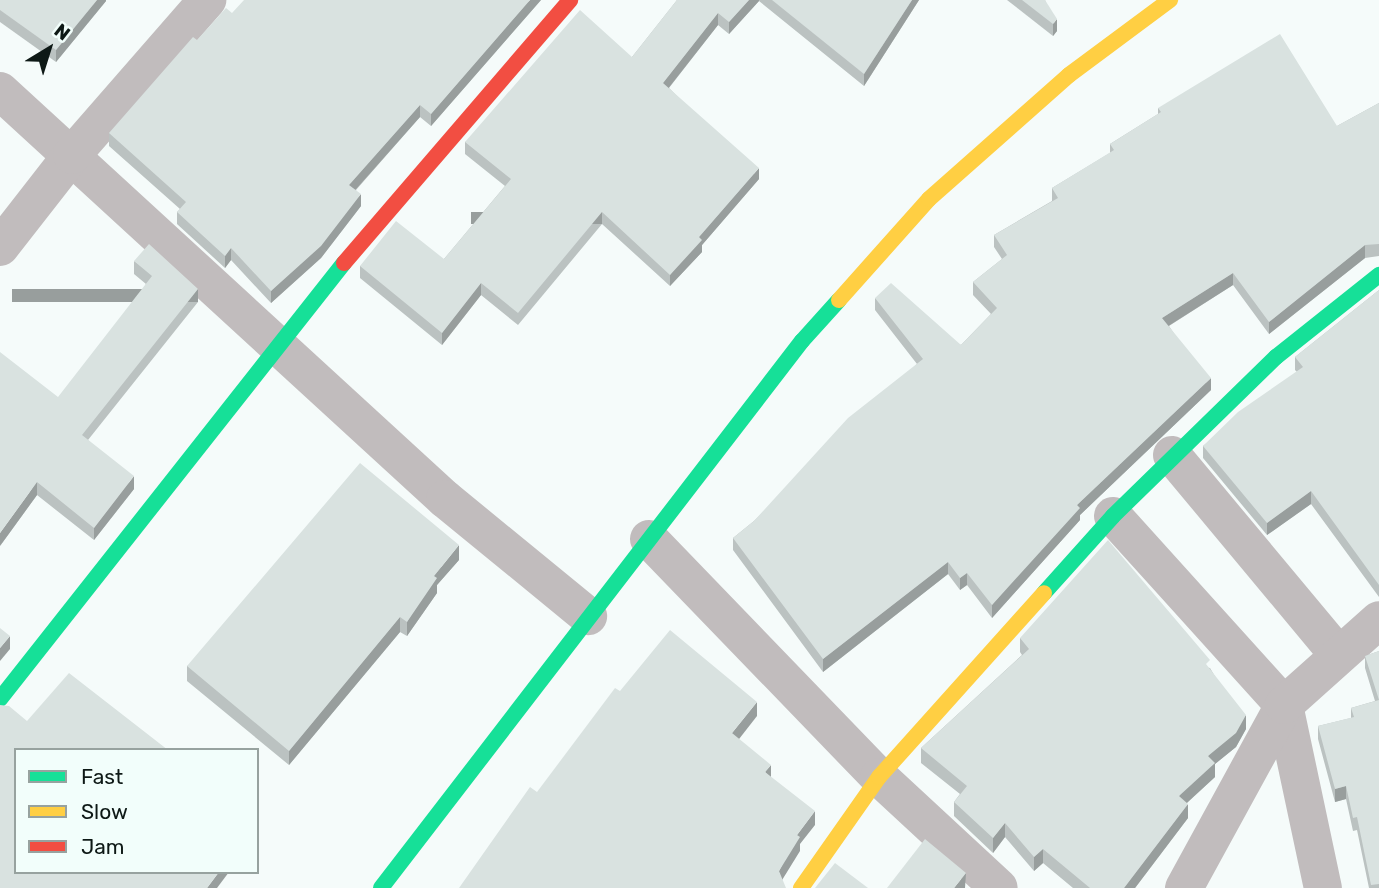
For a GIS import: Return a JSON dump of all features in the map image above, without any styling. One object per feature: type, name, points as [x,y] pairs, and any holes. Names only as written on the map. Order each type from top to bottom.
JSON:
[{"type":"street","points":[[0,247],[72,155],[206,0]]},
{"type":"street","points":[[0,699],[280,350],[362,239],[570,0]]},
{"type":"street","points":[[381,888],[802,341],[929,199],[1069,75],[1170,0]]},
{"type":"street","points":[[0,91],[445,499],[588,616]]},
{"type":"street","points":[[801,888],[879,777],[1113,516],[1172,455],[1276,357],[1379,275]]},
{"type":"street","points":[[1172,455],[1338,654]]},
{"type":"street","points":[[1113,516],[1284,705],[1323,888]]},
{"type":"street","points":[[649,538],[879,777],[999,888]]},
{"type":"street","points":[[1184,888],[1284,705],[1379,620]]},
{"type":"building","points":[[0,0],[97,0],[56,50],[0,10]]},
{"type":"building","points":[[244,0],[530,0],[431,114],[420,105],[349,185],[361,194],[321,246],[271,291],[231,248],[225,256],[177,212],[186,202],[109,133],[193,37],[197,40],[226,8],[232,13]]},
{"type":"building","points":[[677,0],[749,0],[729,22],[718,13],[663,83],[759,168],[699,237],[702,240],[670,275],[602,212],[518,313],[481,283],[442,333],[360,266],[396,221],[444,259],[511,179],[465,142],[580,10],[632,57]]},
{"type":"building","points":[[772,0],[912,0],[864,74]]},
{"type":"building","points":[[1022,0],[1045,0],[1057,19],[1053,24]]},
{"type":"building","points":[[1280,34],[1337,126],[1379,103],[1379,244],[1365,245],[1269,322],[1233,273],[1162,318],[1211,378],[1077,505],[1080,508],[992,605],[967,573],[960,578],[948,562],[823,659],[733,538],[754,521],[848,418],[923,359],[875,298],[891,283],[961,345],[997,308],[973,282],[1007,255],[994,235],[1058,198],[1052,188],[1114,150],[1110,144],[1161,112],[1158,108]]},
{"type":"building","points":[[149,244],[198,289],[82,435],[134,476],[94,528],[37,482],[0,533],[0,352],[58,397],[152,276],[134,261]]},
{"type":"building","points":[[1379,290],[1379,585],[1311,491],[1267,523],[1203,446],[1238,412],[1303,367],[1295,357]]},
{"type":"building","points":[[360,463],[459,545],[434,576],[437,578],[407,622],[400,617],[289,751],[187,666]]},
{"type":"building","points":[[1108,540],[1210,660],[1206,664],[1246,715],[1236,733],[1208,756],[1215,763],[1179,796],[1188,804],[1124,888],[1090,888],[1043,849],[1034,857],[1005,823],[993,838],[954,802],[967,786],[921,748],[1029,649],[1020,638]]},
{"type":"building","points":[[0,628],[10,636],[0,648]]},
{"type":"building","points":[[670,630],[757,702],[732,733],[771,765],[765,772],[815,811],[797,835],[800,837],[779,871],[786,888],[459,888],[530,787],[537,792],[615,688],[620,691]]},
{"type":"building","points":[[1379,651],[1379,700],[1365,656]]},
{"type":"building","points":[[69,673],[165,748],[14,748],[14,874],[218,874],[207,888],[0,888],[0,705],[9,706],[27,721]]},
{"type":"building","points":[[1379,700],[1379,884],[1371,885],[1357,817],[1353,818],[1346,786],[1335,789],[1318,726],[1354,717],[1351,708]]},
{"type":"building","points":[[925,839],[966,873],[954,888],[887,888]]},
{"type":"building","points":[[835,863],[868,888],[815,888]]},
{"type":"traffic: fast","points":[[0,699],[344,263]]},
{"type":"traffic: fast","points":[[1044,593],[1113,516],[1276,357],[1379,275]]},
{"type":"traffic: fast","points":[[381,888],[802,341],[839,300]]},
{"type":"traffic: slow","points":[[839,300],[929,199],[1069,75],[1170,0]]},
{"type":"traffic: slow","points":[[801,888],[879,777],[1044,593]]},
{"type":"traffic: jam","points":[[344,263],[570,0]]}]
